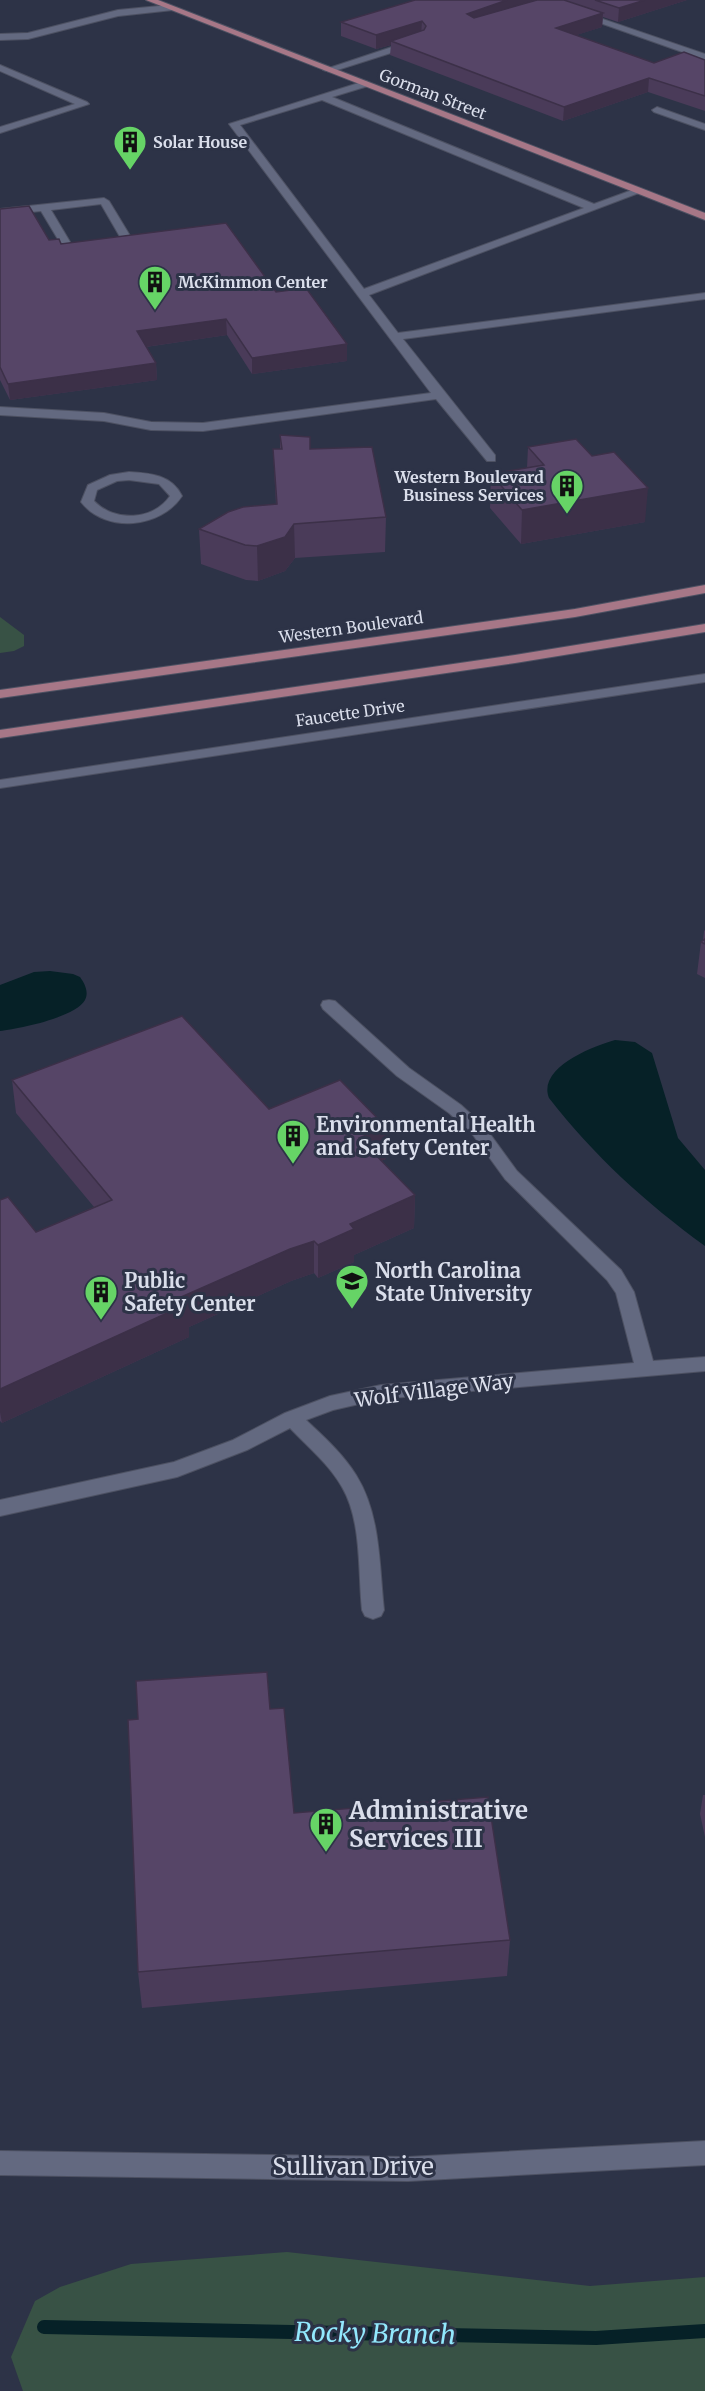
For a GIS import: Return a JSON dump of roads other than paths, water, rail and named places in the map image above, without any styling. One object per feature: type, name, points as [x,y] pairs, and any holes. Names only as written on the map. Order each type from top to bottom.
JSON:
[{"type":"main road","name":"Gorman Street","points":[[150,0],[705,217]]},
{"type":"main road","name":"Western Boulevard","points":[[0,694],[575,613],[705,588]]},
{"type":"main road","points":[[0,734],[515,659],[705,628]]},
{"type":"street","points":[[539,0],[705,57]]},
{"type":"street","points":[[109,14],[127,2]]},
{"type":"street","points":[[529,11],[551,4]]},
{"type":"street","points":[[0,44],[109,14],[170,8]]},
{"type":"street","points":[[0,37],[23,37]]},
{"type":"street","points":[[328,70],[420,40]]},
{"type":"street","points":[[0,68],[84,104],[0,130]]},
{"type":"street","points":[[365,84],[234,124],[361,294],[491,458]]},
{"type":"street","points":[[322,97],[594,208]]},
{"type":"street","points":[[657,110],[705,127]]},
{"type":"street","points":[[361,294],[639,191]]},
{"type":"street","points":[[0,212],[104,201],[130,244],[70,251],[45,208]]},
{"type":"street","points":[[395,337],[705,296]]},
{"type":"street","points":[[0,411],[76,414],[152,426],[203,427],[439,394]]},
{"type":"street","points":[[129,476],[157,479],[174,489],[176,496],[166,510],[141,518],[126,519],[112,517],[91,508],[87,502],[87,495],[102,482],[129,476]]},
{"type":"street","name":"Faucette Drive","points":[[0,784],[705,678]]},
{"type":"street","points":[[329,1005],[403,1072],[455,1109],[479,1131],[512,1175],[614,1275],[625,1292],[645,1369]]},
{"type":"street","name":"Wolf Village Way","points":[[0,1508],[177,1469],[240,1445],[292,1418],[330,1404],[381,1392],[705,1364]]},
{"type":"street","points":[[292,1418],[337,1464],[355,1492],[361,1517],[373,1610]]},
{"type":"street","name":"Sullivan Drive","points":[[0,2163],[408,2169],[705,2153]]},
{"type":"waterway","name":"Rocky Branch","points":[[44,2327],[596,2338],[705,2331]]},
{"type":"place","name":"Solar House","points":[[130,171]]},
{"type":"place","name":"McKimmon Center","points":[[155,311]]},
{"type":"place","name":"Western Boulevard Business Services","points":[[567,515]]},
{"type":"place","name":"Environmental Health and Safety Center","points":[[293,1165]]},
{"type":"place","name":"North Carolina State University","points":[[352,1310]]},
{"type":"place","name":"Public Safety Center","points":[[101,1321]]},
{"type":"place","name":"Administrative Services III","points":[[326,1853]]}]
